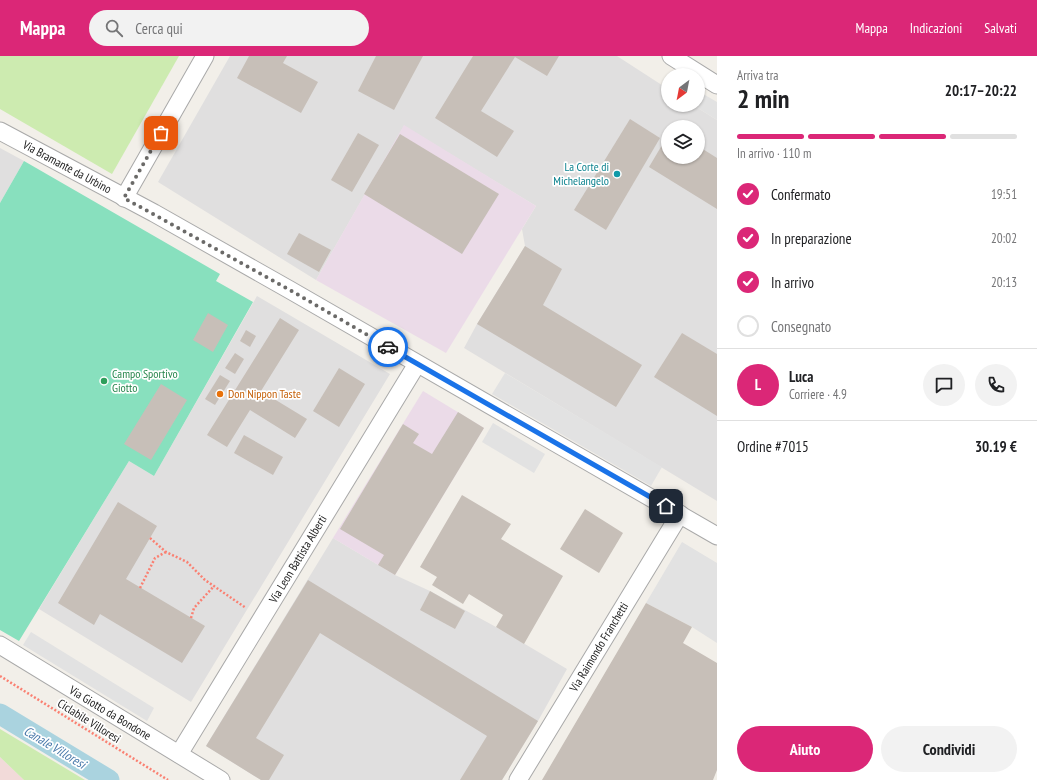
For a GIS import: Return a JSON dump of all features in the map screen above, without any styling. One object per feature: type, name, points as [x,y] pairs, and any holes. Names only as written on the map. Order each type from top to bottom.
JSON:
[{"type":"street","points":[[124,198],[205,56]]},
{"type":"street","points":[[670,56],[717,85]]},
{"type":"street","name":"Via Bramante da Urbino","points":[[0,131],[290,290],[717,536]]},
{"type":"street","name":"Via Leon Battista Alberti","points":[[178,754],[418,364]]},
{"type":"street","name":"Via Raimondo Franchetti","points":[[518,780],[680,514]]},
{"type":"street","name":"Via Giotto da Bondone","points":[[0,645],[221,780]]},
{"type":"path","points":[[150,538],[166,552],[187,562],[205,580],[244,607]]},
{"type":"path","points":[[140,588],[155,558],[166,552]]},
{"type":"path","points":[[191,618],[194,608],[214,586]]},
{"type":"path","name":"Ciclabile Villoresi","points":[[0,676],[168,780]]},
{"type":"shaded area","points":[[230,56],[617,56],[661,84],[661,112],[704,112],[717,120],[717,501],[464,348],[525,246],[522,229],[536,206],[404,126],[316,280],[158,182]]},
{"type":"shaded area","points":[[705,95],[717,102],[717,120],[704,112]]},
{"type":"shaded area","points":[[404,125],[536,206],[446,353],[316,280]]},
{"type":"shaded area","points":[[0,148],[24,161],[0,203]]},
{"type":"shaded area","points":[[257,296],[390,374],[191,702],[39,609],[129,461],[154,476]]},
{"type":"shaded area","points":[[505,373],[662,467],[651,486],[492,394]]},
{"type":"shaded area","points":[[423,391],[484,428],[395,575],[333,538]]},
{"type":"shaded area","points":[[493,423],[545,454],[534,473],[482,442]]},
{"type":"shaded area","points":[[333,538],[395,575],[430,591],[496,627],[567,669],[538,721],[502,780],[261,780],[206,746]]},
{"type":"shaded area","points":[[682,542],[717,563],[717,643],[692,627],[646,603]]},
{"type":"shaded area","points":[[31,632],[154,708],[147,721],[23,645]]},
{"type":"shaded area","points":[[0,757],[24,780],[0,780]]},
{"type":"green space","points":[[0,56],[179,56],[112,174],[0,109]]},
{"type":"green space","name":"Campo Sportivo Giotto","points":[[24,161],[220,274],[216,281],[253,302],[154,476],[129,461],[19,641],[0,630],[0,203]]},
{"type":"green space","points":[[0,729],[85,780],[24,780],[0,757]]},
{"type":"building","points":[[249,56],[287,56],[283,63],[318,82],[301,113],[237,78]]},
{"type":"building","points":[[376,56],[423,56],[394,110],[358,91]]},
{"type":"building","points":[[473,56],[559,56],[547,76],[515,57],[481,111],[514,131],[497,157],[435,118]]},
{"type":"building","name":"La Corte di Michelangelo","points":[[630,119],[660,138],[606,230],[574,210]]},
{"type":"building","points":[[358,133],[379,145],[352,192],[331,180]]},
{"type":"building","points":[[400,134],[499,194],[462,254],[364,194]]},
{"type":"building","points":[[661,147],[661,164],[705,164],[705,150],[717,158],[717,209],[649,167]]},
{"type":"building","points":[[299,233],[331,250],[319,272],[287,254]]},
{"type":"building","points":[[525,246],[562,269],[543,305],[642,365],[616,407],[477,324]]},
{"type":"building","points":[[208,313],[228,325],[213,352],[193,340]]},
{"type":"building","points":[[280,318],[299,330],[261,391],[307,419],[295,438],[250,410],[227,447],[207,435]]},
{"type":"building","points":[[246,330],[256,336],[250,347],[240,341]]},
{"type":"building","points":[[682,333],[717,354],[717,416],[654,377]]},
{"type":"building","points":[[235,353],[244,359],[235,374],[225,368]]},
{"type":"building","points":[[339,368],[365,384],[339,427],[313,411]]},
{"type":"building","points":[[220,375],[230,381],[215,405],[205,399]]},
{"type":"building","points":[[161,384],[187,400],[151,460],[124,444]]},
{"type":"building","points":[[458,412],[484,428],[395,575],[378,565],[384,555],[340,529],[403,424],[419,434],[413,443],[432,454]]},
{"type":"building","points":[[244,435],[283,457],[273,475],[234,453]]},
{"type":"building","points":[[462,495],[511,524],[501,539],[563,576],[524,644],[496,627],[503,615],[469,594],[463,604],[432,585],[437,577],[420,567]]},
{"type":"building","points":[[118,502],[157,526],[126,579],[205,626],[182,663],[100,614],[94,625],[58,603]]},
{"type":"building","points":[[585,509],[623,533],[599,573],[560,549]]},
{"type":"building","points":[[308,580],[538,721],[502,780],[460,780],[487,736],[320,633],[256,738],[284,755],[269,780],[261,780],[206,746]]},
{"type":"building","points":[[430,591],[465,611],[455,629],[420,610]]},
{"type":"building","points":[[646,603],[692,627],[683,643],[717,663],[717,770],[713,780],[542,780]]},
{"type":"waterway","name":"Canale Villoresi","points":[[0,714],[109,780]]},
{"type":"way so far","points":[[161,133],[124,198],[154,213],[388,347]]},
{"type":"place","name":"La Corte di Michelangelo","points":[[617,174]]},
{"type":"place","name":"Campo Sportivo Giotto","points":[[104,381]]},
{"type":"place","name":"Don Nippon Taste","points":[[220,394]]},
{"type":"route","points":[[388,347],[666,506]]}]
